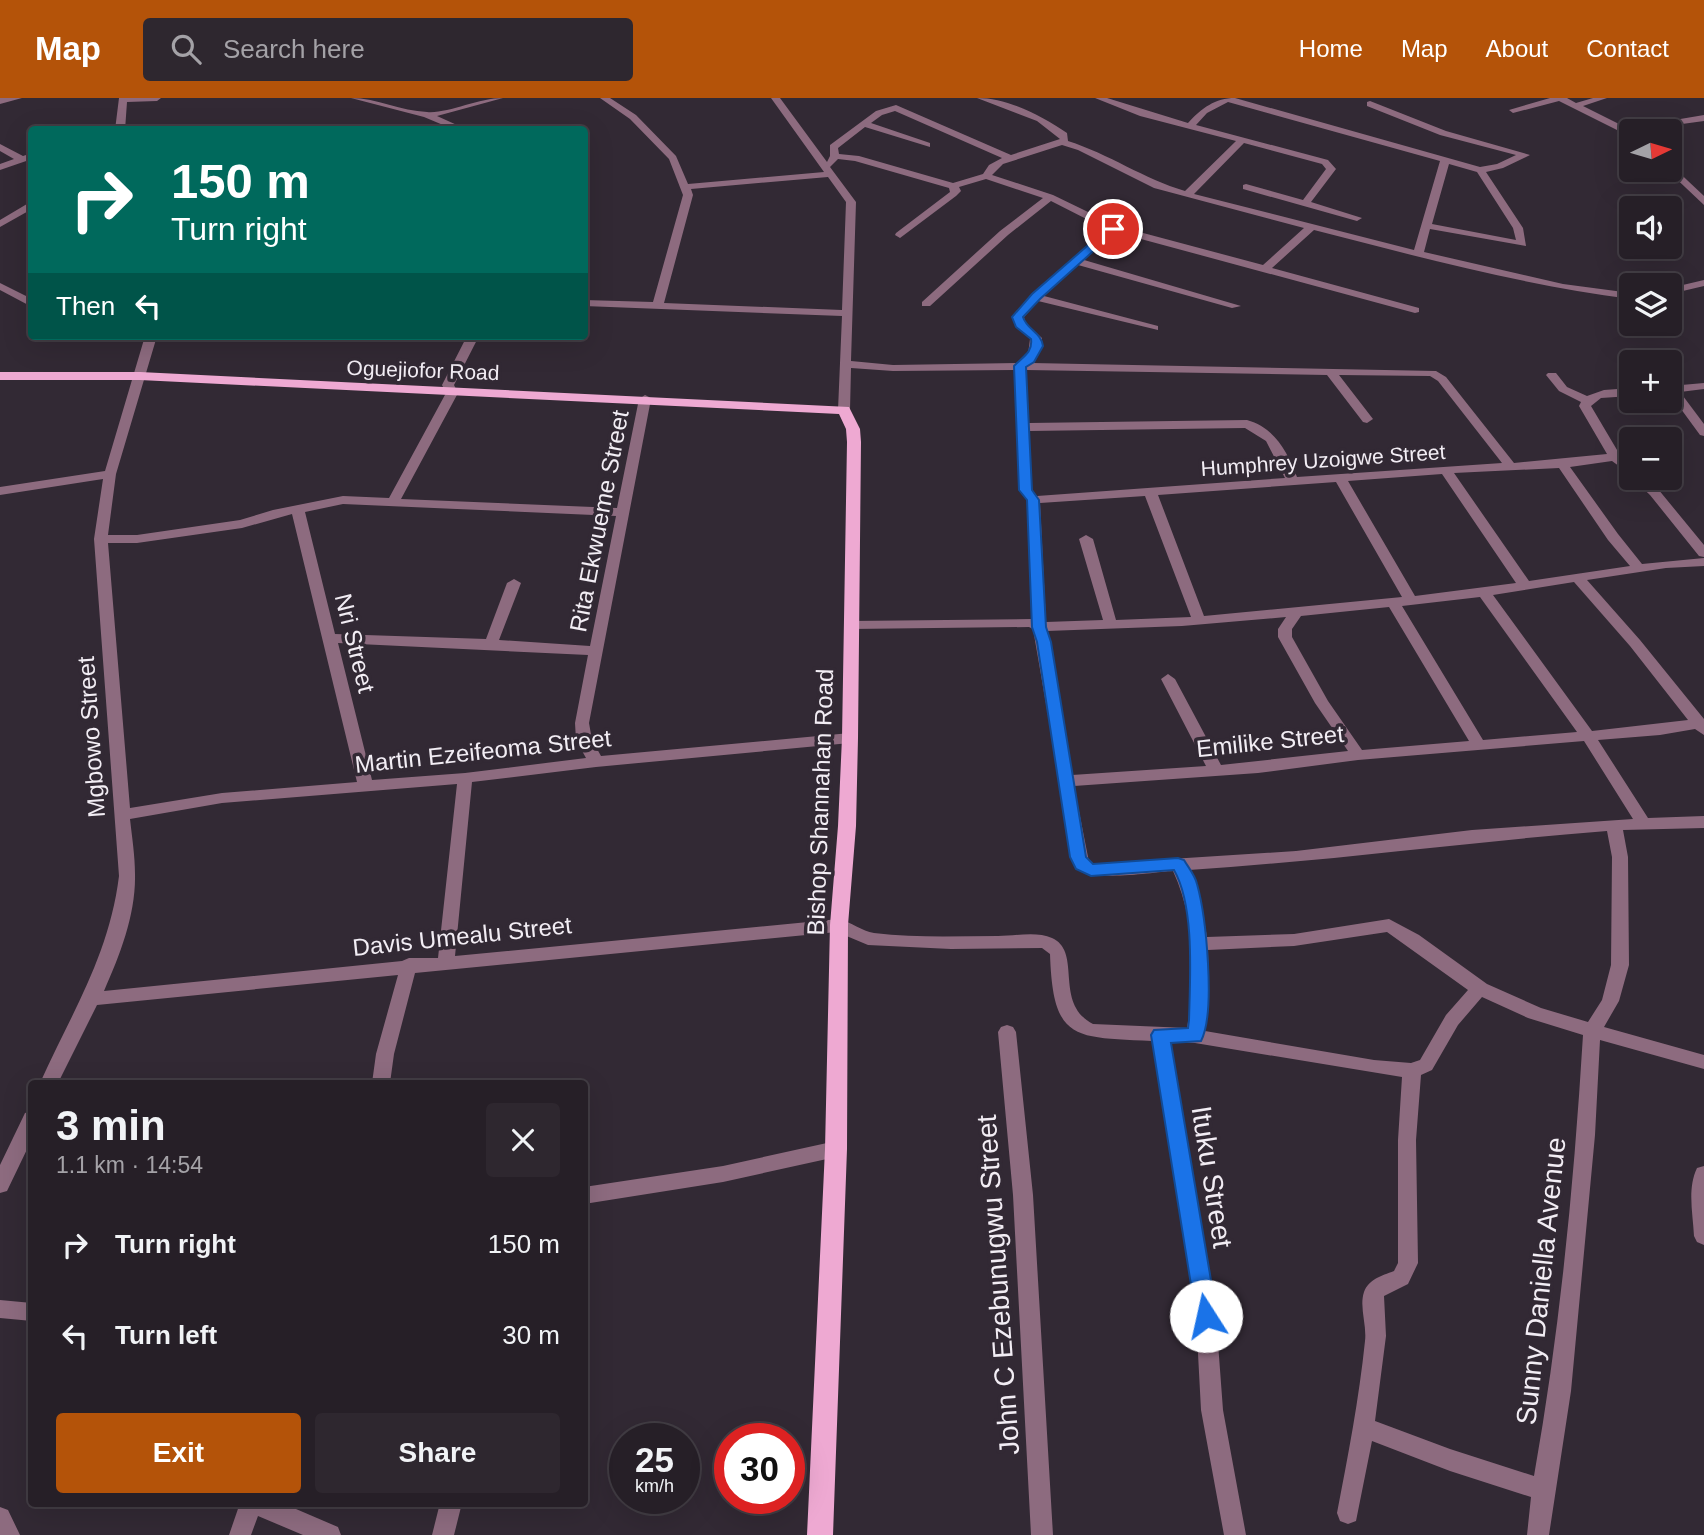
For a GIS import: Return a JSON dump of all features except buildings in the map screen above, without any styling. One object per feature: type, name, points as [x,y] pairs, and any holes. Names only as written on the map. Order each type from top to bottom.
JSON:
[{"type":"main road","name":"Oguejiofor Road","points":[[0,376],[140,376],[844,410]]},
{"type":"main road","name":"Bishop Shannahan Road","points":[[821,1535],[836,1149],[839,925],[847,827],[850,738],[854,442],[853,429],[844,410]]},
{"type":"street","points":[[0,101],[18,98]]},
{"type":"street","points":[[120,126],[123,99],[157,98]]},
{"type":"street","points":[[355,98],[427,115],[454,126]]},
{"type":"street","points":[[427,115],[499,98]]},
{"type":"street","points":[[604,98],[633,117],[673,158],[688,195],[658,305]]},
{"type":"street","name":"Bishop Shannahan Road","points":[[775,98],[851,202],[843,314],[844,410]]},
{"type":"street","points":[[981,98],[1048,123],[1064,135],[1062,142]]},
{"type":"street","points":[[1099,98],[1122,108],[1329,165],[1331,169],[1306,202]]},
{"type":"street","points":[[1190,127],[1204,111],[1226,98],[1480,170],[1500,166],[1525,155],[1443,133],[1370,104]]},
{"type":"street","points":[[1248,106],[1263,98]]},
{"type":"street","points":[[1513,110],[1560,98],[1619,127]]},
{"type":"street","points":[[1576,106],[1603,98]]},
{"type":"street","points":[[685,187],[827,171],[834,152],[864,124],[879,113],[896,108],[1009,158]]},
{"type":"street","points":[[1682,122],[1704,118]]},
{"type":"street","points":[[864,124],[926,145]]},
{"type":"street","points":[[1418,255],[1449,161],[1468,149],[1471,139]]},
{"type":"street","points":[[1187,195],[1242,140]]},
{"type":"street","points":[[807,142],[953,186],[986,176],[1000,178],[1050,197],[1113,229],[1415,310]]},
{"type":"street","points":[[986,176],[992,167],[1009,158],[1062,142],[1081,148],[1157,187],[1418,255],[1563,287],[1619,294]]},
{"type":"street","points":[[0,147],[26,157]]},
{"type":"street","points":[[0,167],[26,157]]},
{"type":"street","points":[[1428,226],[1522,244],[1518,228],[1480,170]]},
{"type":"street","points":[[1682,179],[1704,202]]},
{"type":"street","points":[[900,234],[923,214],[953,194],[956,191],[953,186]]},
{"type":"street","points":[[1246,187],[1357,218]]},
{"type":"street","points":[[926,304],[1003,233],[1050,197]]},
{"type":"street","points":[[0,224],[28,206]]},
{"type":"street","points":[[1265,269],[1310,228]]},
{"type":"street","points":[[1020,366],[1030,360],[1037,346],[1032,334],[1017,321],[1036,297],[1113,229]]},
{"type":"street","points":[[1076,261],[1236,306]]},
{"type":"street","points":[[1682,288],[1704,283]]},
{"type":"street","points":[[0,286],[28,298]]},
{"type":"street","points":[[1036,297],[1154,328]]},
{"type":"street","points":[[588,303],[843,314]]},
{"type":"street","name":"Mgbowo Street","points":[[50,1080],[108,962],[125,908],[127,876],[101,539],[110,474],[150,340]]},
{"type":"street","points":[[393,502],[452,393],[448,385],[471,340]]},
{"type":"street","points":[[845,364],[893,368],[1020,366],[1432,373],[1442,379],[1510,466]]},
{"type":"street","points":[[1020,366],[1026,490],[1033,500],[1039,627],[1044,642],[1065,781],[1082,865],[1091,870],[1296,857],[1472,836],[1614,825],[1704,822]]},
{"type":"street","points":[[1332,373],[1367,419]]},
{"type":"street","points":[[1552,375],[1563,389],[1587,400],[1599,395],[1619,393]]},
{"type":"street","points":[[1682,388],[1704,386]]},
{"type":"street","name":"Rita Ekwueme Street","points":[[596,762],[584,740],[582,723],[645,399]]},
{"type":"street","points":[[1587,400],[1585,407],[1619,460]]},
{"type":"street","points":[[1682,403],[1704,432]]},
{"type":"street","points":[[1023,427],[1247,424],[1268,433],[1284,459],[1292,480]]},
{"type":"street","name":"Humphrey Uzoigwe Street","points":[[1033,500],[1292,480],[1562,464],[1615,457]]},
{"type":"street","points":[[1562,464],[1613,537],[1639,568]]},
{"type":"street","points":[[1445,470],[1527,587]]},
{"type":"street","points":[[0,491],[110,474]]},
{"type":"street","points":[[1341,479],[1411,601]]},
{"type":"street","points":[[1652,490],[1704,553]]},
{"type":"street","points":[[1150,491],[1199,621]]},
{"type":"street","points":[[101,539],[137,538],[242,524],[273,514],[343,500],[621,512]]},
{"type":"street","name":"Nri Street","points":[[298,511],[366,786]]},
{"type":"street","points":[[1086,539],[1111,625]]},
{"type":"street","points":[[851,625],[1032,623],[1039,627],[1199,621],[1411,601],[1527,587],[1639,568],[1704,562]]},
{"type":"street","points":[[1578,578],[1702,727]]},
{"type":"street","points":[[491,644],[514,583]]},
{"type":"street","points":[[1483,592],[1588,736],[1644,824]]},
{"type":"street","points":[[1393,603],[1478,744]]},
{"type":"street","name":"Emilike Street","points":[[1065,781],[1216,770],[1358,755],[1322,703],[1285,638],[1285,629],[1297,612]]},
{"type":"street","points":[[331,638],[597,651]]},
{"type":"street","points":[[1168,678],[1216,770]]},
{"type":"street","points":[[1358,755],[1702,727]]},
{"type":"street","name":"Martin Ezeifeoma Street","points":[[121,815],[222,798],[465,778],[596,762],[850,738]]},
{"type":"street","points":[[446,961],[465,778]]},
{"type":"street","points":[[1592,1032],[1610,1001],[1620,965],[1620,858],[1614,825]]},
{"type":"street","points":[[1178,864],[1189,882],[1198,944],[1200,1005],[1195,1036]]},
{"type":"street","points":[[839,925],[869,939],[951,943],[1045,942],[1058,953],[1064,1006],[1077,1025],[1091,1031],[1195,1036],[1374,1067],[1412,1071],[1426,1065],[1447,1027],[1480,988]]},
{"type":"street","name":"Davis Umealu Street","points":[[90,999],[446,961],[839,925]]},
{"type":"street","points":[[1198,944],[1294,940],[1389,925],[1480,988],[1592,1032],[1704,1062]]},
{"type":"street","points":[[381,1080],[385,1054],[409,965]]},
{"type":"street","name":"John C Ezebunugwu Street","points":[[1007,1032],[1023,1195],[1042,1535]]},
{"type":"street","name":"Sunny Daniella Avenue","points":[[1538,1535],[1566,1336],[1586,1135],[1592,1032]]},
{"type":"street","name":"Ituku Street","points":[[1160,1035],[1206,1316],[1212,1410],[1235,1535]]},
{"type":"street","points":[[1348,1513],[1364,1428],[1377,1330],[1372,1304],[1374,1292],[1379,1286],[1401,1278],[1408,1263],[1407,1140],[1412,1071]]},
{"type":"street","points":[[0,1185],[28,1127]]},
{"type":"street","points":[[588,1195],[723,1174],[836,1149]]},
{"type":"street","points":[[1704,1174],[1701,1179],[1704,1236]]},
{"type":"street","points":[[0,1310],[28,1312]]},
{"type":"street","points":[[1364,1428],[1543,1490]]},
{"type":"street","points":[[240,1535],[251,1507]]},
{"type":"street","points":[[263,1507],[330,1535]]},
{"type":"street","points":[[443,1535],[451,1507]]},
{"type":"street","points":[[0,1518],[9,1535]]},
{"type":"route","points":[[1113,229],[1061,273],[1017,317],[1017,321],[1036,338],[1037,346],[1030,360],[1020,366],[1026,490],[1033,500],[1039,627],[1044,642],[1078,857],[1082,865],[1091,870],[1178,864],[1189,882],[1198,944],[1200,993],[1195,1036],[1160,1035],[1206,1316]]}]
